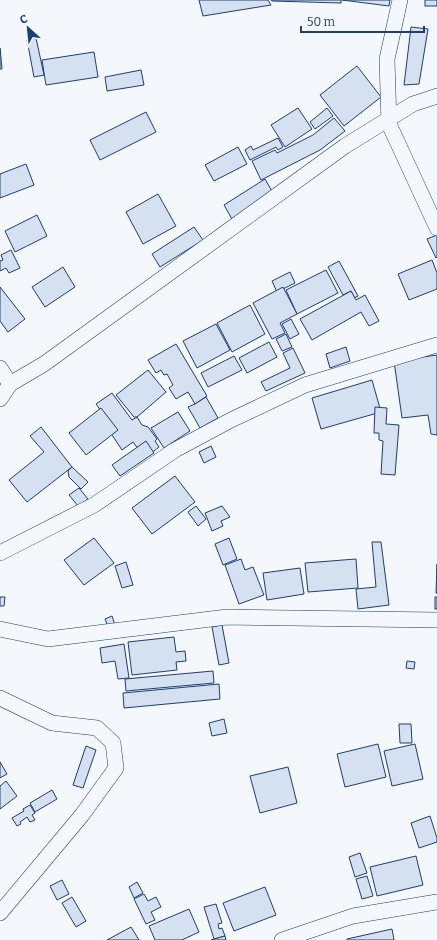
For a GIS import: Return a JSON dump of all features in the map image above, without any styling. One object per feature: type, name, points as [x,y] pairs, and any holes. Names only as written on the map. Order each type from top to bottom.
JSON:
[{"type":"street","points":[[400,0],[387,59],[388,124],[437,228]]},
{"type":"street","points":[[0,399],[10,384],[44,364],[345,146],[413,104],[437,96]]},
{"type":"street","points":[[0,554],[94,505],[175,450],[231,420],[305,385],[437,345]]},
{"type":"street","points":[[0,368],[10,384]]},
{"type":"street","points":[[0,629],[48,639],[226,617],[437,620]]},
{"type":"street","points":[[0,698],[52,723],[97,728],[113,743],[116,768],[82,815],[0,913]]},
{"type":"street","points":[[282,940],[353,916],[437,902]]},
{"type":"building","points":[[199,0],[268,0],[271,5],[203,16]]},
{"type":"building","points":[[271,0],[341,0],[341,3],[272,1]]},
{"type":"building","points":[[342,0],[390,0],[389,6]]},
{"type":"building","points":[[425,0],[437,0],[437,6],[425,6]]},
{"type":"building","points":[[411,27],[428,29],[419,84],[404,85]]},
{"type":"building","points":[[36,38],[44,75],[34,77],[27,40]]},
{"type":"building","points":[[0,48],[2,69],[0,69]]},
{"type":"building","points":[[94,52],[98,77],[46,85],[42,60]]},
{"type":"building","points":[[357,66],[381,97],[344,126],[320,95]]},
{"type":"building","points":[[141,70],[144,85],[107,91],[105,77]]},
{"type":"building","points":[[298,108],[312,129],[285,147],[271,125]]},
{"type":"building","points":[[327,108],[333,116],[315,129],[310,122]]},
{"type":"building","points":[[146,112],[156,132],[100,160],[90,140]]},
{"type":"building","points":[[334,118],[345,131],[320,150],[261,180],[252,161],[275,150],[277,153],[313,135]]},
{"type":"building","points":[[278,138],[283,147],[278,150],[276,147],[250,160],[245,150],[251,146],[253,150]]},
{"type":"building","points":[[238,147],[247,164],[214,181],[205,165]]},
{"type":"building","points":[[26,164],[34,185],[0,198],[0,174]]},
{"type":"building","points":[[265,179],[273,193],[232,219],[224,205]]},
{"type":"building","points":[[158,194],[176,226],[143,244],[126,212]]},
{"type":"building","points":[[37,215],[47,236],[15,252],[5,231]]},
{"type":"building","points":[[194,227],[203,240],[160,267],[152,254]]},
{"type":"building","points":[[437,235],[437,257],[436,258],[427,239]]},
{"type":"building","points":[[11,250],[20,268],[9,273],[6,268],[0,271],[0,261],[3,260],[1,255]]},
{"type":"building","points":[[432,260],[437,273],[437,289],[409,300],[398,274]]},
{"type":"building","points":[[339,261],[358,296],[354,298],[351,291],[343,295],[328,267]]},
{"type":"building","points":[[63,267],[75,287],[45,307],[32,287]]},
{"type":"building","points":[[326,270],[338,293],[297,314],[286,290]]},
{"type":"building","points":[[290,272],[295,283],[277,292],[272,281]]},
{"type":"building","points":[[0,287],[25,319],[8,332],[0,321]]},
{"type":"building","points":[[283,287],[297,314],[280,323],[285,333],[272,339],[253,303]]},
{"type":"building","points":[[351,291],[356,300],[365,295],[379,321],[369,326],[361,312],[312,340],[300,319]]},
{"type":"building","points":[[250,305],[265,334],[232,352],[217,323]]},
{"type":"building","points":[[291,319],[299,334],[290,339],[282,324]]},
{"type":"building","points":[[216,324],[230,350],[197,368],[183,341]]},
{"type":"building","points":[[286,334],[292,347],[282,351],[276,339]]},
{"type":"building","points":[[269,342],[277,357],[247,373],[239,358]]},
{"type":"building","points":[[176,344],[207,396],[195,404],[188,392],[176,399],[169,388],[173,385],[167,374],[164,375],[161,370],[156,373],[148,360]]},
{"type":"building","points":[[346,347],[350,361],[330,368],[326,354]]},
{"type":"building","points":[[293,348],[305,373],[266,391],[261,382],[290,368],[283,353]]},
{"type":"building","points":[[437,355],[437,435],[431,434],[428,415],[402,418],[394,361]]},
{"type":"building","points":[[234,356],[242,370],[208,387],[201,373]]},
{"type":"building","points":[[148,370],[166,392],[137,417],[134,417],[116,395]]},
{"type":"building","points":[[372,380],[381,412],[321,429],[312,398]]},
{"type":"building","points":[[112,393],[132,420],[137,417],[142,425],[148,427],[157,439],[155,441],[159,447],[149,455],[143,447],[139,450],[133,442],[122,450],[110,432],[114,429],[96,404]]},
{"type":"building","points":[[206,397],[218,418],[200,428],[188,407]]},
{"type":"building","points":[[375,407],[387,408],[386,424],[399,425],[395,475],[381,474],[383,441],[379,440],[379,433],[374,433]]},
{"type":"building","points":[[101,408],[118,430],[86,455],[69,433]]},
{"type":"building","points":[[178,412],[190,431],[164,448],[151,428]]},
{"type":"building","points":[[41,427],[72,467],[27,502],[9,480],[44,452],[30,436]]},
{"type":"building","points":[[146,441],[154,453],[120,476],[112,465]]},
{"type":"building","points":[[211,446],[216,457],[204,463],[199,452]]},
{"type":"building","points":[[72,467],[88,482],[81,489],[69,477],[68,471]]},
{"type":"building","points":[[175,476],[195,502],[152,534],[132,508]]},
{"type":"building","points":[[79,488],[88,499],[78,506],[69,495]]},
{"type":"building","points":[[196,506],[206,519],[198,526],[188,512]]},
{"type":"building","points":[[222,506],[230,517],[221,521],[223,526],[212,531],[205,513]]},
{"type":"building","points":[[94,538],[114,563],[84,585],[64,560]]},
{"type":"building","points":[[229,538],[237,559],[223,565],[215,544]]},
{"type":"building","points":[[372,542],[381,542],[389,605],[358,609],[356,589],[376,587]]},
{"type":"building","points":[[241,559],[245,570],[253,567],[264,595],[239,604],[225,565]]},
{"type":"building","points":[[356,559],[358,588],[308,592],[305,563]]},
{"type":"building","points":[[126,562],[133,585],[122,588],[115,566]]},
{"type":"building","points":[[437,564],[437,593],[436,593]]},
{"type":"building","points":[[300,568],[304,594],[267,600],[263,573]]},
{"type":"building","points":[[0,597],[5,597],[4,606],[0,606]]},
{"type":"building","points":[[435,597],[437,597],[437,609],[435,609]]},
{"type":"building","points":[[112,616],[115,625],[108,627],[105,619]]},
{"type":"building","points":[[222,625],[229,663],[219,665],[212,627]]},
{"type":"building","points":[[174,637],[176,652],[185,651],[186,661],[176,662],[177,670],[132,675],[128,642]]},
{"type":"building","points":[[124,644],[129,678],[118,679],[115,661],[102,663],[100,648]]},
{"type":"building","points":[[407,661],[415,662],[414,669],[406,668]]},
{"type":"building","points":[[213,671],[214,683],[126,691],[125,679]]},
{"type":"building","points":[[219,684],[220,699],[124,708],[123,693]]},
{"type":"building","points":[[224,719],[227,733],[212,736],[209,723]]},
{"type":"building","points":[[399,724],[411,724],[412,743],[400,743]]},
{"type":"building","points":[[378,744],[386,777],[345,787],[337,754]]},
{"type":"building","points":[[415,744],[423,779],[392,786],[384,751]]},
{"type":"building","points":[[86,746],[96,750],[83,788],[73,785]]},
{"type":"building","points":[[0,762],[7,774],[0,778]]},
{"type":"building","points":[[288,767],[297,803],[260,813],[250,776]]},
{"type":"building","points":[[6,781],[17,796],[0,809],[0,786]]},
{"type":"building","points":[[52,790],[57,799],[35,812],[30,803]]},
{"type":"building","points":[[30,805],[35,813],[32,815],[35,820],[30,822],[27,817],[17,826],[12,818],[24,811],[23,809]]},
{"type":"building","points":[[430,816],[437,842],[419,848],[411,823]]},
{"type":"building","points":[[360,853],[367,873],[355,877],[349,857]]},
{"type":"building","points":[[416,856],[423,885],[377,896],[370,867]]},
{"type":"building","points":[[367,876],[373,896],[362,899],[356,879]]},
{"type":"building","points":[[62,880],[69,894],[57,900],[50,886]]},
{"type":"building","points":[[137,882],[143,893],[134,898],[129,887]]},
{"type":"building","points":[[265,887],[276,915],[234,931],[223,903]]},
{"type":"building","points":[[144,894],[148,901],[156,897],[161,907],[151,912],[155,920],[146,924],[134,899]]},
{"type":"building","points":[[72,897],[86,921],[76,927],[62,903]]},
{"type":"building","points":[[216,904],[222,923],[218,924],[219,929],[222,928],[225,936],[214,939],[204,907]]},
{"type":"building","points":[[189,909],[199,932],[182,940],[155,940],[149,926]]},
{"type":"building","points":[[131,927],[139,940],[107,940]]},
{"type":"building","points":[[392,929],[394,940],[347,940],[347,939]]},
{"type":"building","points":[[225,936],[226,940],[211,940]]}]
